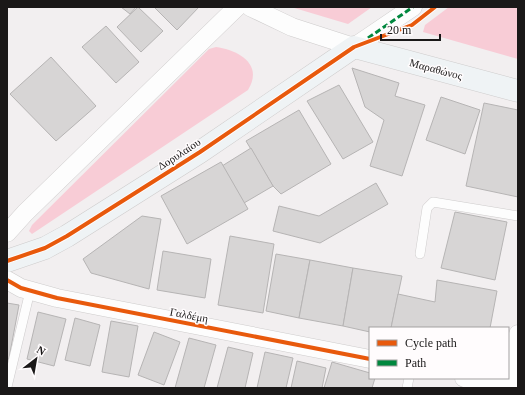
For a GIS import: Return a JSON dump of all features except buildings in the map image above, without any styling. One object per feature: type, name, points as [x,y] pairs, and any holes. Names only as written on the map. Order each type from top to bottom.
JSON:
[{"type":"street","points":[[7,233],[25,212],[237,7]]},
{"type":"street","points":[[250,7],[292,27],[354,47]]},
{"type":"street","name":"Δορυλαίου","points":[[7,261],[46,248],[67,236],[200,152],[413,7]]},
{"type":"street","name":"Μαραθώνος","points":[[354,47],[518,91]]},
{"type":"street","name":"Γαλδέμη","points":[[7,280],[30,291],[57,298],[369,360]]},
{"type":"street","points":[[469,379],[513,388],[518,334]]},
{"type":"lane","points":[[420,254],[427,208],[433,202],[518,216]]},
{"type":"lane","points":[[7,387],[30,291]]},
{"type":"shaded area","points":[[291,7],[372,7],[348,24]]},
{"type":"shaded area","points":[[449,7],[518,7],[518,59],[423,32],[425,25]]},
{"type":"shaded area","points":[[216,47],[233,51],[246,60],[251,66],[253,73],[252,81],[248,90],[32,234],[29,231],[32,225],[209,49]]},
{"type":"marked path","points":[[368,38],[413,7]]},
{"type":"cycle path","points":[[7,261],[45,248],[67,236],[200,152],[354,47],[412,25],[435,7]]},
{"type":"cycle path","points":[[7,280],[21,288],[57,298],[369,359]]}]
